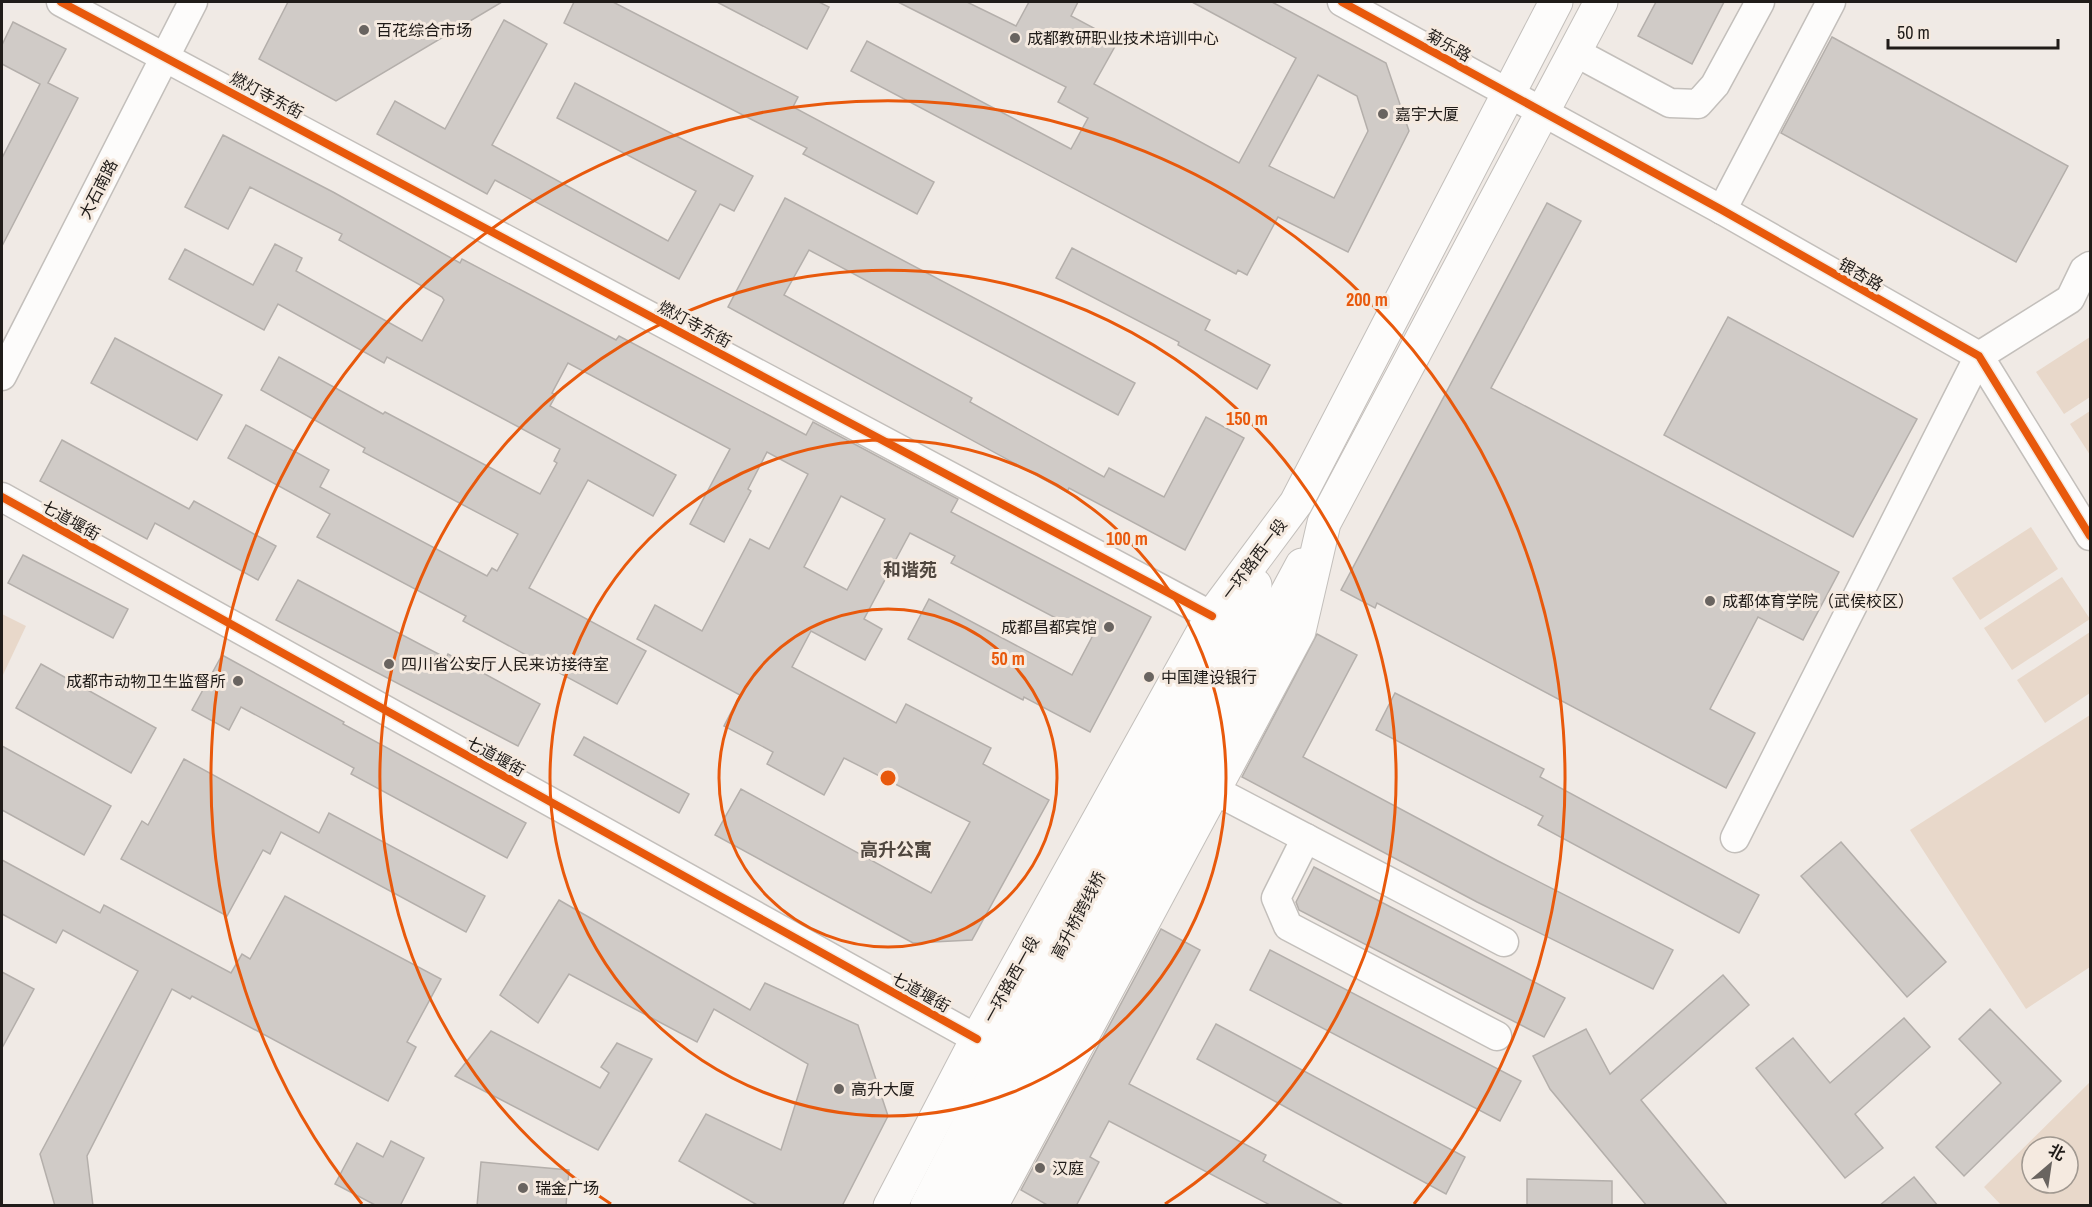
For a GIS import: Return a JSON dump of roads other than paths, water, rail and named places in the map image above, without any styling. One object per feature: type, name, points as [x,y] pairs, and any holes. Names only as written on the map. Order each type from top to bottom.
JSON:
[{"type":"main road","name":"一环路西一段","points":[[890,1206],[977,1039],[1223,621],[1296,503],[1556,2]]},
{"type":"main road","points":[[991,1206],[1299,631],[1324,523],[1601,2]]},
{"type":"main road","name":"高升桥跨线桥","points":[[957,1206],[1260,646],[1324,523]]},
{"type":"main road","name":"高升桥跨线桥","points":[[927,1206],[1223,621]]},
{"type":"street","name":"燃灯寺东街","points":[[62,2],[1223,621]]},
{"type":"street","name":"大石南路","points":[[2,376],[193,2]]},
{"type":"street","name":"菊乐路","points":[[1342,2],[1544,112]]},
{"type":"street","points":[[1575,52],[1670,103],[1698,104],[1715,85],[1760,2]]},
{"type":"street","points":[[1722,210],[1831,2]]},
{"type":"street","name":"银杏路","points":[[1544,112],[1979,356],[2091,536]]},
{"type":"street","points":[[1735,838],[1979,356],[2070,299],[2084,270],[2091,266]]},
{"type":"street","name":"七道堰街","points":[[2,497],[977,1039]]},
{"type":"street","points":[[1214,790],[1504,942]]},
{"type":"street","points":[[1306,838],[1276,898],[1288,926],[1497,1036]]},
{"type":"place","name":"百花综合市场","points":[[364,30]]},
{"type":"place","name":"成都教研职业技术培训中心","points":[[1015,38]]},
{"type":"place","name":"嘉宇大厦","points":[[1383,114]]},
{"type":"place","name":"成都体育学院（武侯校区）","points":[[1710,601]]},
{"type":"place","name":"成都昌都宾馆","points":[[1109,627]]},
{"type":"place","name":"四川省公安厅人民来访接待室","points":[[389,664]]},
{"type":"place","name":"中国建设银行","points":[[1149,677]]},
{"type":"place","name":"成都市动物卫生监督所","points":[[238,681]]},
{"type":"place","name":"高升大厦","points":[[839,1089]]},
{"type":"place","name":"汉庭","points":[[1040,1168]]},
{"type":"place","name":"瑞金广场","points":[[523,1188]]},
{"type":"district","name":"和谐苑","points":[[910,569]]},
{"type":"district","name":"高升公寓","points":[[896,849]]}]
